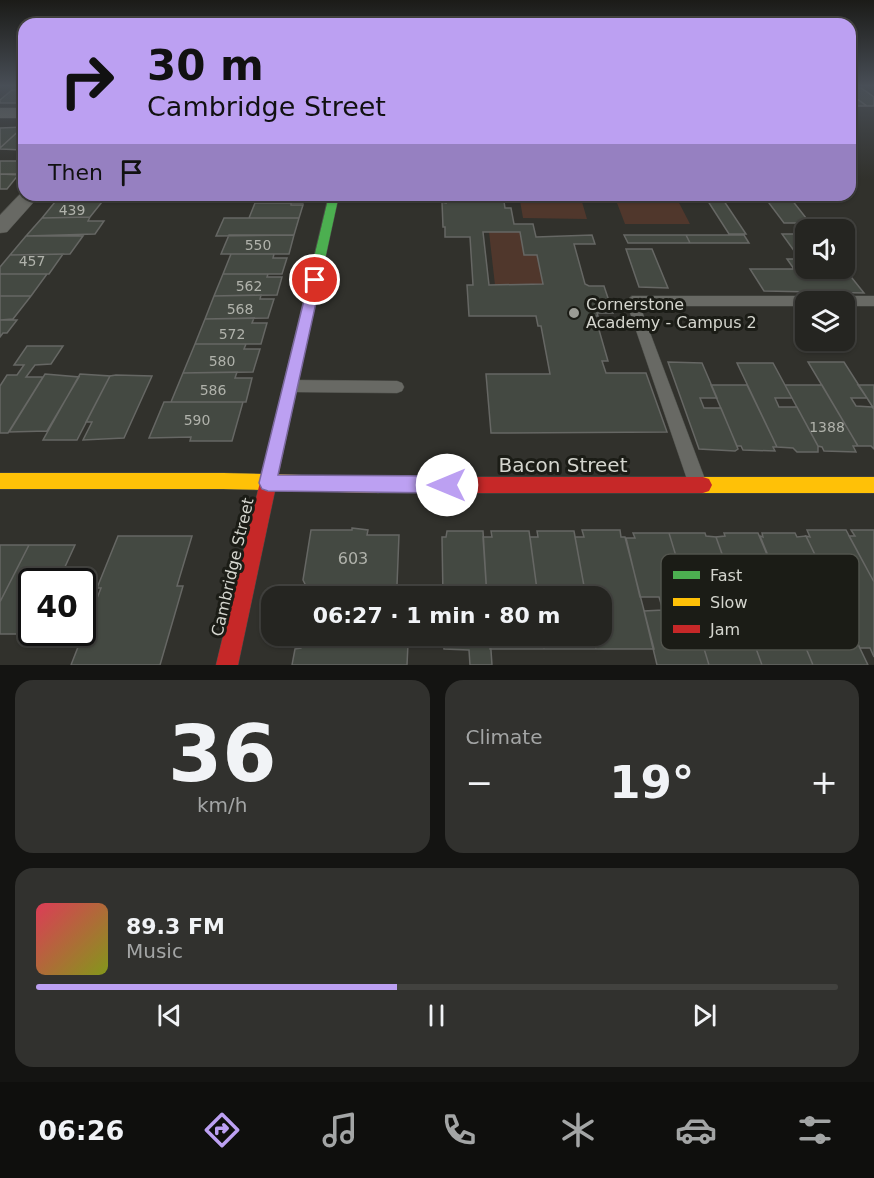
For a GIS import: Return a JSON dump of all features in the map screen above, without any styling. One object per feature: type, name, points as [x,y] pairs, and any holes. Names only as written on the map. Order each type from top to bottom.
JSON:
[{"type":"street","points":[[0,226],[24,201]]},
{"type":"street","name":"Cambridge Street","points":[[227,665],[333,201]]},
{"type":"street","name":"Bacon Street","points":[[0,481],[310,485],[874,485]]},
{"type":"lane","points":[[698,484],[632,301],[874,301]]},
{"type":"lane","points":[[291,386],[397,387]]},
{"type":"shaded area","points":[[520,201],[582,201],[587,219],[523,218]]},
{"type":"shaded area","points":[[616,201],[678,201],[690,224],[625,224]]},
{"type":"shaded area","points":[[489,232],[520,232],[537,255],[543,284],[495,285]]},
{"type":"building","points":[[18,127],[18,132],[0,148],[0,128]]},
{"type":"building","points":[[18,132],[18,150],[0,148]]},
{"type":"building","points":[[0,161],[18,161],[18,175],[0,174]]},
{"type":"building","points":[[0,174],[18,174],[7,189],[0,189]]},
{"type":"building","points":[[56,201],[103,201],[102,202]]},
{"type":"building","points":[[256,201],[304,201],[303,203],[255,203]]},
{"type":"building","points":[[504,201],[505,208],[511,208],[514,224],[533,224],[536,237],[592,235],[595,244],[574,244],[585,284],[604,286],[613,313],[597,313],[598,316],[595,316],[608,361],[602,361],[606,373],[646,373],[667,432],[491,433],[486,374],[550,374],[541,326],[538,326],[536,316],[469,316],[467,285],[473,285],[470,237],[445,237],[442,202]],"holes":[[[483,232],[520,232],[524,255],[537,255],[543,284],[489,285]]]},
{"type":"building","points":[[708,201],[724,201],[746,234],[729,234]]},
{"type":"building","points":[[768,201],[793,201],[807,219],[795,219],[795,223],[784,223]]},
{"type":"building","points":[[55,202],[102,202],[90,217],[42,218]]},
{"type":"building","points":[[255,203],[303,205],[299,218],[249,218]]},
{"type":"building","points":[[90,217],[88,221],[104,221],[95,234],[26,236],[42,218]]},
{"type":"building","points":[[224,218],[299,218],[294,235],[216,236]]},
{"type":"building","points":[[782,234],[795,234],[795,252]]},
{"type":"building","points":[[229,235],[294,235],[289,254],[221,254]]},
{"type":"building","points":[[624,235],[686,235],[690,243],[628,243]]},
{"type":"building","points":[[686,235],[744,235],[749,243],[690,243]]},
{"type":"building","points":[[26,236],[83,236],[70,254],[10,255]]},
{"type":"building","points":[[626,249],[652,249],[668,288],[639,287]]},
{"type":"building","points":[[63,254],[49,274],[0,274],[0,267],[10,255]]},
{"type":"building","points":[[231,254],[274,254],[273,258],[287,258],[282,274],[223,274]]},
{"type":"building","points":[[787,259],[795,259],[795,279],[853,279],[864,293],[855,291],[764,291],[750,269],[794,269]]},
{"type":"building","points":[[0,274],[47,274],[31,296],[0,296]]},
{"type":"building","points":[[223,274],[268,274],[267,277],[282,277],[277,295],[214,296]]},
{"type":"building","points":[[261,295],[260,299],[274,299],[268,318],[205,319],[214,296]]},
{"type":"building","points":[[0,296],[31,296],[13,319],[0,320]]},
{"type":"building","points":[[254,318],[252,323],[267,323],[261,344],[195,344],[205,319]]},
{"type":"building","points":[[0,320],[17,320],[7,333],[3,333],[0,337]]},
{"type":"building","points":[[195,344],[246,344],[244,349],[260,349],[253,372],[183,373]]},
{"type":"building","points":[[27,346],[63,346],[51,364],[35,365],[26,377],[43,377],[8,433],[0,433],[0,386],[7,375],[17,375],[24,365],[14,365]]},
{"type":"building","points":[[668,362],[702,363],[717,398],[700,398],[704,408],[721,408],[738,449],[735,451],[699,449]]},
{"type":"building","points":[[808,362],[844,362],[867,398],[851,398],[856,406],[874,409],[874,449],[871,446],[858,446]]},
{"type":"building","points":[[737,363],[773,363],[792,398],[775,398],[779,407],[797,407],[818,446],[818,452],[797,452],[793,448],[777,447]]},
{"type":"building","points":[[237,372],[235,378],[252,378],[246,402],[171,402],[183,373]]},
{"type":"building","points":[[45,374],[79,377],[47,431],[9,432]]},
{"type":"building","points":[[80,374],[110,376],[77,440],[43,440]]},
{"type":"building","points":[[110,376],[152,376],[124,438],[83,440],[92,422],[86,422]]},
{"type":"building","points":[[711,385],[747,385],[777,447],[773,447],[775,451],[743,450],[741,446],[737,446]]},
{"type":"building","points":[[785,385],[822,385],[858,446],[853,446],[856,452],[824,451],[818,446]]},
{"type":"building","points":[[858,385],[874,385],[874,409],[867,398]]},
{"type":"building","points":[[164,402],[243,402],[232,441],[190,441],[191,437],[149,438]]},
{"type":"building","points":[[352,528],[368,530],[367,535],[399,535],[397,585],[306,586],[303,580],[311,530],[352,530]]},
{"type":"building","points":[[582,530],[620,530],[621,537],[625,537],[654,649],[596,649],[595,646],[612,646],[612,586],[584,586],[575,537],[584,537]]},
{"type":"building","points":[[807,530],[846,530],[859,554],[815,554],[806,536],[810,537]]},
{"type":"building","points":[[851,530],[874,530],[874,582],[849,536],[855,536]]},
{"type":"building","points":[[447,531],[483,531],[486,586],[443,586],[442,537],[446,537]]},
{"type":"building","points":[[491,531],[529,531],[536,586],[486,586],[483,537],[492,537]]},
{"type":"building","points":[[537,531],[574,531],[584,586],[537,586],[530,537],[538,537]]},
{"type":"building","points":[[633,533],[669,533],[675,554],[661,554],[661,604],[659,597],[640,597],[626,538],[635,538]]},
{"type":"building","points":[[669,533],[705,533],[706,536],[716,537],[722,554],[675,554]]},
{"type":"building","points":[[724,533],[758,533],[767,554],[722,554],[716,537],[725,536]]},
{"type":"building","points":[[762,533],[795,533],[797,537],[806,536],[815,554],[767,554],[760,536],[763,537]]},
{"type":"building","points":[[118,536],[192,536],[177,586],[183,586],[160,665],[71,665],[78,646],[96,646],[96,601],[101,588],[97,588]]},
{"type":"building","points":[[0,545],[29,545],[0,602]]},
{"type":"building","points":[[29,545],[75,545],[64,568],[18,568],[18,634],[0,634],[0,602]]},
{"type":"building","points":[[859,554],[874,582],[874,657],[870,648],[860,648]]},
{"type":"building","points":[[407,585],[407,586],[313,586]]},
{"type":"building","points":[[661,610],[661,650],[704,650],[709,665],[657,665],[644,611]]},
{"type":"building","points":[[302,646],[408,646],[407,665],[292,665],[295,649]]},
{"type":"building","points":[[444,646],[491,646],[492,665],[470,665],[469,650],[444,649]]},
{"type":"building","points":[[490,646],[544,646],[544,649],[490,649]]},
{"type":"building","points":[[544,646],[595,646],[596,649],[544,649]]},
{"type":"building","points":[[859,646],[868,665],[813,665],[807,650],[859,650]]},
{"type":"building","points":[[704,650],[757,650],[762,665],[709,665]]},
{"type":"building","points":[[757,650],[807,650],[813,665],[762,665]]},
{"type":"traffic: fast","points":[[275,453],[333,201]]},
{"type":"traffic: slow","points":[[0,481],[223,481],[378,485]]},
{"type":"traffic: slow","points":[[703,485],[874,485]]},
{"type":"traffic: jam","points":[[227,665],[275,453]]},
{"type":"traffic: jam","points":[[378,485],[703,485]]},
{"type":"place","name":"Cornerstone Academy - Campus 2","points":[[574,313]]},
{"type":"route","points":[[315,280],[268,483],[447,485]]}]
